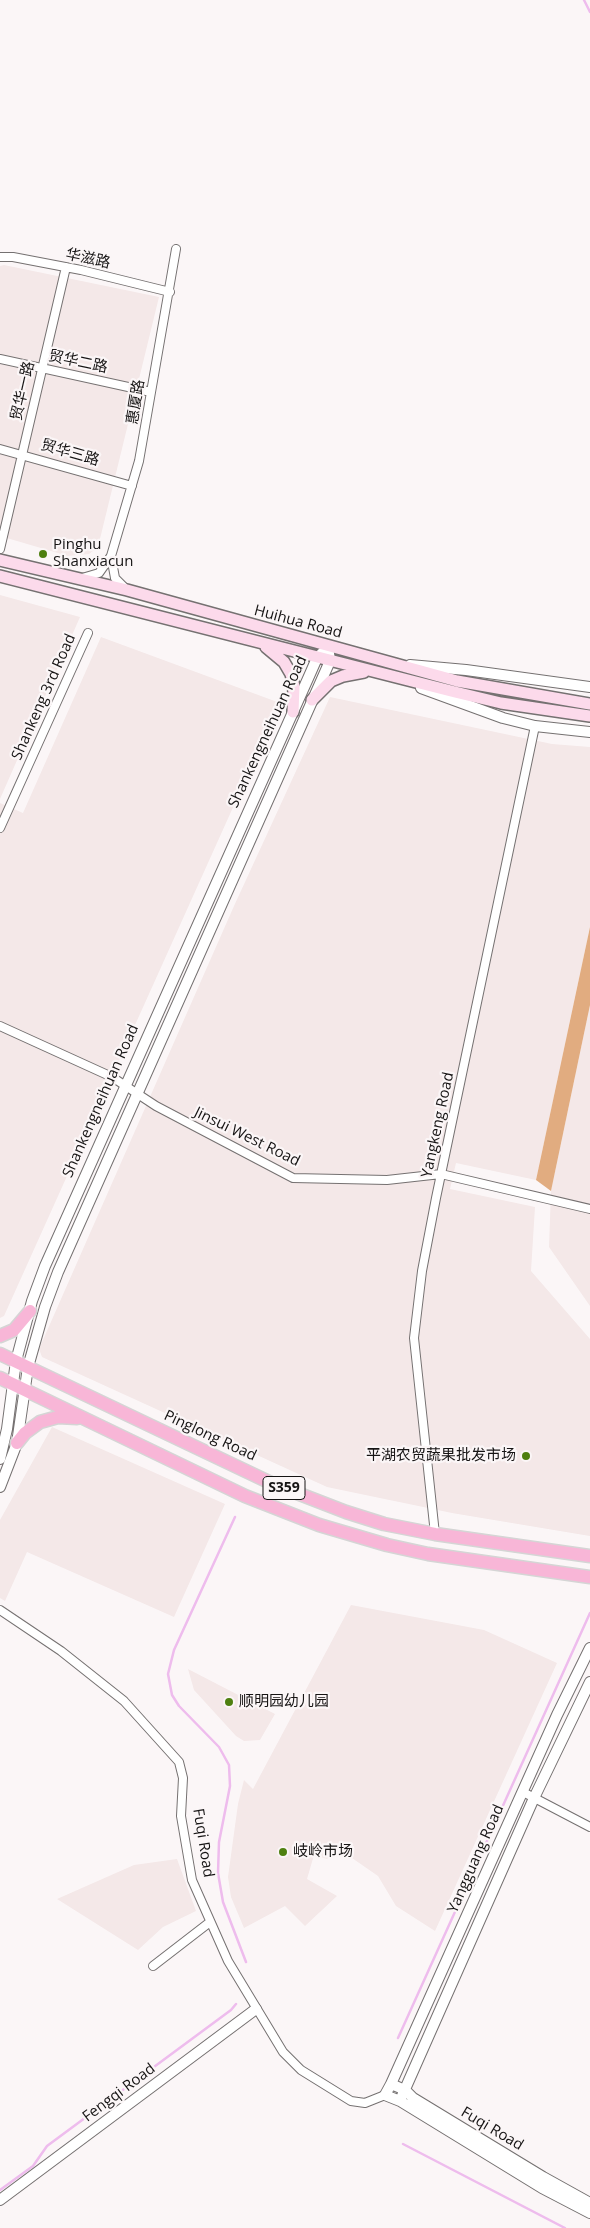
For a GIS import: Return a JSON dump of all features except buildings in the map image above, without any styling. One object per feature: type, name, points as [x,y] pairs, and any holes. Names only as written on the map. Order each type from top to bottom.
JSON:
[{"type":"main road","name":"Huihua Road","points":[[0,560],[127,590],[457,682],[590,704]]},
{"type":"main road","name":"Huihua Road","points":[[0,576],[501,703],[590,716]]},
{"type":"main road","points":[[261,643],[274,651],[291,674],[295,692],[293,712]]},
{"type":"main road","points":[[312,700],[326,686],[343,676],[373,672]]},
{"type":"main road","points":[[0,1336],[14,1330],[30,1311]]},
{"type":"main road","name":"Pinglong Road","points":[[0,1354],[309,1499],[384,1524],[435,1534],[590,1556]]},
{"type":"main road","name":"S359","points":[[0,1378],[245,1496],[318,1525],[387,1545],[428,1554],[590,1577]]},
{"type":"main road","points":[[17,1443],[32,1426],[49,1418],[69,1417],[90,1422]]},
{"type":"main road","points":[[568,1574],[590,1588]]},
{"type":"street","name":"惠厦路","points":[[111,556],[143,446],[176,250]]},
{"type":"street","name":"华滋路","points":[[0,257],[13,257],[66,267],[170,292]]},
{"type":"street","name":"贸华一路","points":[[0,549],[66,267]]},
{"type":"street","name":"贸华二路","points":[[0,359],[151,392]]},
{"type":"street","name":"贸华三路","points":[[0,449],[132,486]]},
{"type":"street","points":[[77,578],[89,577],[98,573],[111,556]]},
{"type":"street","points":[[111,556],[115,578],[127,590]]},
{"type":"street","name":"Shankeng 3rd Road","points":[[0,828],[88,632]]},
{"type":"street","name":"Shankengneihuan Road","points":[[0,1459],[5,1440],[16,1361],[45,1266],[124,1085],[293,712],[318,658],[328,646]]},
{"type":"street","name":"Shankengneihuan Road","points":[[0,1487],[17,1443],[28,1367],[45,1307],[58,1272],[330,661],[328,646]]},
{"type":"street","points":[[398,665],[447,668],[590,687]]},
{"type":"street","points":[[394,677],[469,706],[535,726],[590,732]]},
{"type":"street","name":"Yangkeng Road","points":[[435,1534],[414,1338],[422,1271],[535,726]]},
{"type":"street","name":"Jinsui West Road","points":[[0,1026],[112,1077],[156,1106],[293,1178],[387,1180],[441,1174],[590,1209]]},
{"type":"street","name":"Fuqi Road","points":[[0,1610],[61,1651],[114,1693],[174,1754],[179,1762],[183,1778],[182,1816],[190,1871],[228,1961],[283,2052],[311,2077],[358,2104],[385,2095],[400,2101],[528,2180],[590,2213]]},
{"type":"street","name":"Yangguang Road","points":[[392,2084],[590,1648]]},
{"type":"street","name":"Yangguang Road","points":[[400,2101],[534,1798],[590,1682]]},
{"type":"street","points":[[523,1792],[590,1827]]},
{"type":"street","points":[[153,1966],[210,1922]]},
{"type":"street","name":"Fengqi Road","points":[[0,2200],[256,2009]]},
{"type":"street","points":[[385,2095],[392,2084]]},
{"type":"street","name":"Fuqi Road","points":[[392,2084],[405,2090],[413,2098],[543,2177],[590,2203]]},
{"type":"shaded area","points":[[4,265],[159,297],[98,547],[89,554],[68,556],[0,536],[0,266]]},
{"type":"shaded area","points":[[0,595],[80,617],[0,799]]},
{"type":"shaded area","points":[[101,637],[280,703],[4,1316],[0,1318],[0,803],[23,813]]},
{"type":"shaded area","points":[[330,697],[552,744],[590,747],[590,927],[536,1180],[456,1163],[450,1189],[535,1207],[531,1271],[590,1339],[590,1536],[452,1513],[327,1487],[42,1357],[39,1349],[234,906]]},
{"type":"shaded area","points":[[590,927],[590,1005],[551,1191],[536,1180]]},
{"type":"shaded area","points":[[590,1005],[590,1306],[549,1247],[551,1191]]},
{"type":"shaded area","points":[[52,1427],[225,1504],[174,1617],[27,1552],[5,1601],[0,1598],[0,1520]]},
{"type":"shaded area","points":[[351,1605],[484,1630],[557,1663],[435,1931],[396,1906],[378,1876],[339,1849],[327,1859],[314,1855],[307,1879],[337,1896],[305,1926],[285,1906],[244,1928],[231,1897],[228,1877],[238,1804],[244,1780],[253,1789]]},
{"type":"shaded area","name":"顺明园幼儿园","points":[[188,1669],[275,1714],[260,1740],[244,1741],[236,1736],[194,1690]]},
{"type":"shaded area","points":[[177,1859],[196,1911],[163,1927],[138,1950],[57,1899],[134,1865]]},
{"type":"waterway","points":[[584,0],[590,12]]},
{"type":"waterway","points":[[235,1517],[174,1650],[168,1674],[172,1695],[179,1706],[219,1747],[229,1765],[230,1786],[219,1842],[218,1873],[223,1902],[246,1962]]},
{"type":"waterway","points":[[398,2038],[590,1613]]},
{"type":"waterway","points":[[0,2190],[33,2166],[47,2146],[231,2010],[236,2004]]},
{"type":"waterway","points":[[403,2144],[565,2228]]},
{"type":"place","name":"Pinghu Shanxiacun","points":[[43,554]]},
{"type":"place","name":"平湖农贸蔬果批发市场","points":[[526,1456]]},
{"type":"place","name":"顺明园幼儿园","points":[[229,1702]]},
{"type":"place","name":"岐岭市场","points":[[283,1852]]}]
